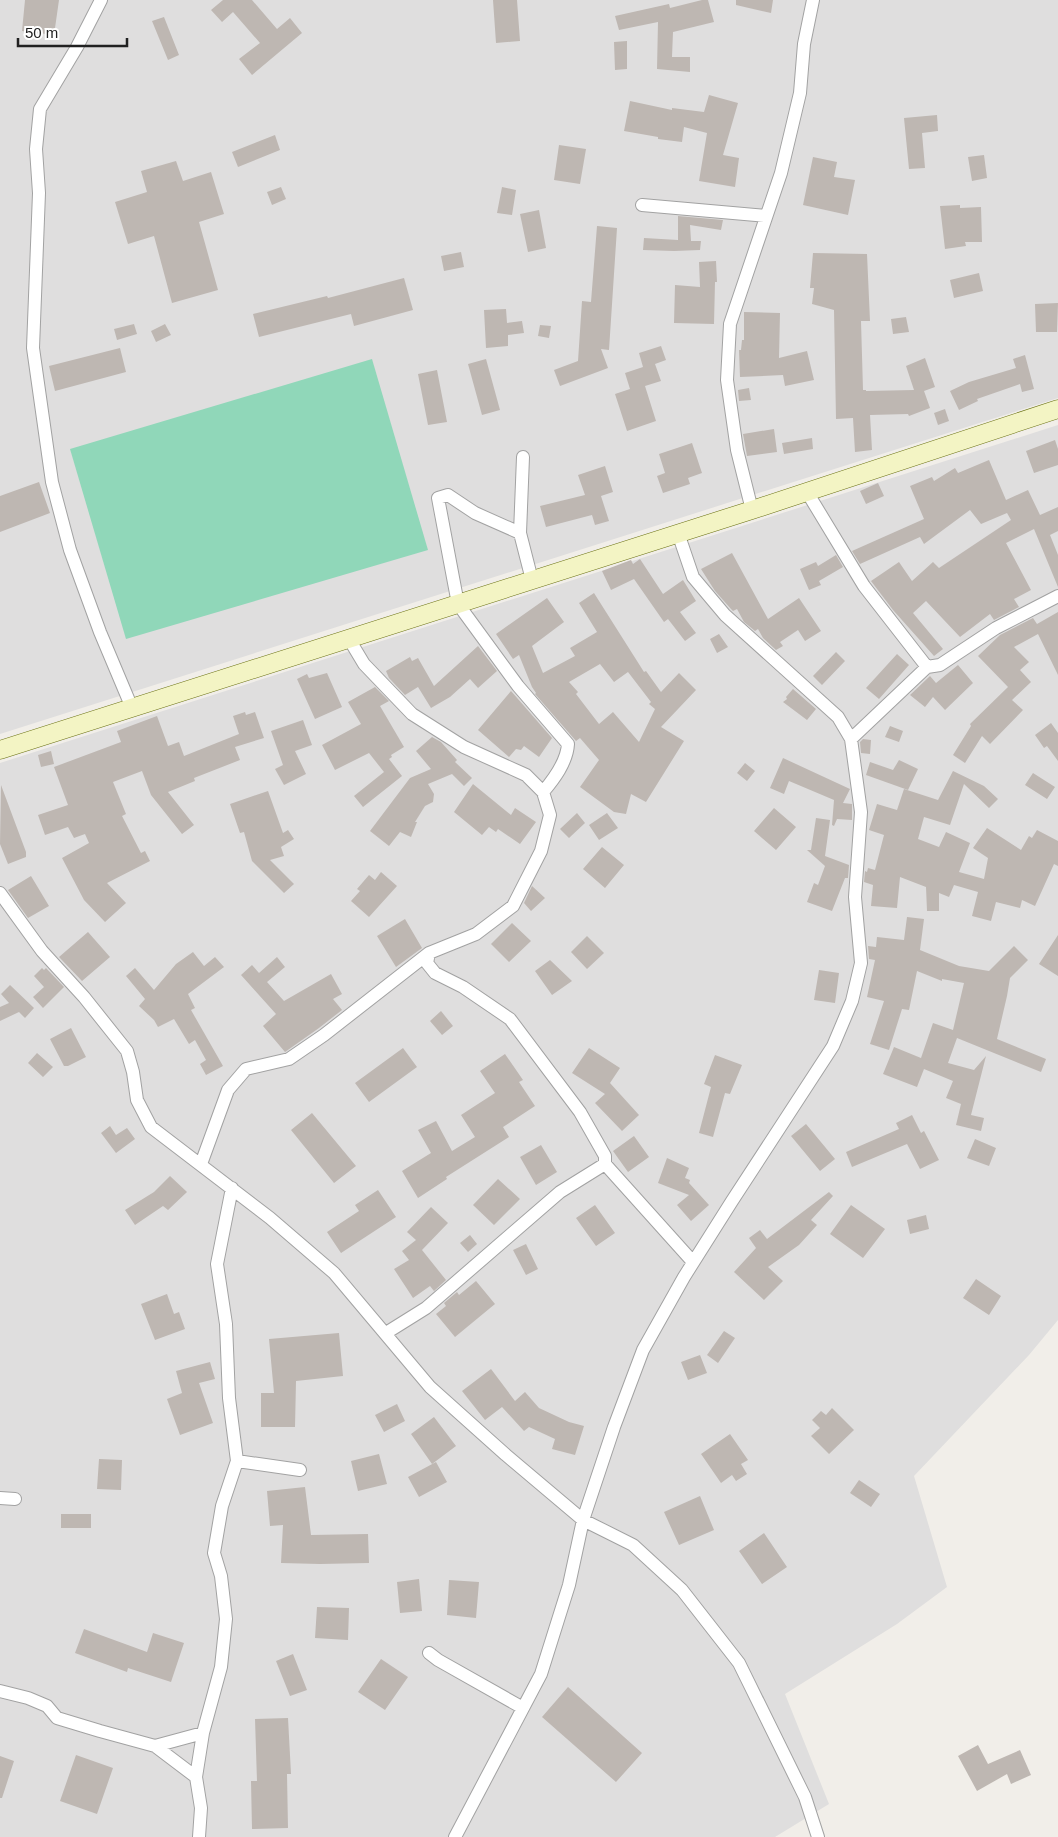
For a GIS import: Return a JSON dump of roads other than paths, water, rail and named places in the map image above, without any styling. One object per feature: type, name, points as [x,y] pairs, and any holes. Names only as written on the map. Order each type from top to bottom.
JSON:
[{"type":"main road","points":[[0,750],[808,492],[1058,409]]},
{"type":"street","points":[[101,0],[77,47],[40,109],[36,149],[39,193],[33,348],[52,482],[70,550],[100,632],[132,708]]},
{"type":"street","points":[[752,510],[737,450],[727,380],[730,324],[781,173],[800,93],[804,44],[813,0]]},
{"type":"street","points":[[642,205],[766,216]]},
{"type":"street","points":[[523,457],[520,533],[532,580]]},
{"type":"street","points":[[808,492],[864,586],[927,667]]},
{"type":"street","points":[[520,533],[475,513],[448,495],[438,498],[458,604],[518,686],[568,744],[568,750],[554,779],[543,792]]},
{"type":"street","points":[[455,1837],[544,1665],[569,1585],[583,1520],[614,1427],[643,1350],[693,1262],[833,1046],[852,1001],[861,963],[855,897],[861,812],[851,739],[838,717],[725,615],[694,577],[678,533]]},
{"type":"street","points":[[851,739],[927,667],[940,665],[996,628],[1058,596]]},
{"type":"street","points":[[201,1164],[228,1090],[246,1069],[289,1059],[324,1035],[429,953],[476,934],[513,906],[541,851],[550,815],[543,792],[526,775],[464,747],[412,714],[364,664],[349,639]]},
{"type":"street","points":[[0,893],[42,951],[84,997],[127,1051],[134,1072],[137,1100],[151,1127],[270,1218],[334,1273],[430,1387],[506,1455],[583,1520],[632,1545],[682,1590],[738,1663],[805,1798],[818,1837]]},
{"type":"street","points":[[429,953],[427,963],[435,973],[463,987],[510,1019],[580,1112],[605,1156],[605,1164],[693,1262]]},
{"type":"street","points":[[386,1333],[426,1308],[560,1192],[605,1164]]},
{"type":"street","points":[[199,1837],[201,1808],[196,1776],[203,1733],[222,1667],[226,1619],[221,1576],[214,1553],[222,1506],[237,1461],[229,1398],[226,1324],[217,1264],[232,1188]]},
{"type":"street","points":[[237,1461],[300,1470]]},
{"type":"street","points":[[0,1498],[15,1499]]},
{"type":"street","points":[[428,1653],[523,1708]]},
{"type":"street","points":[[0,1691],[28,1698],[47,1706],[56,1718],[155,1746],[196,1776]]},
{"type":"street","points":[[155,1746],[203,1733]]}]
